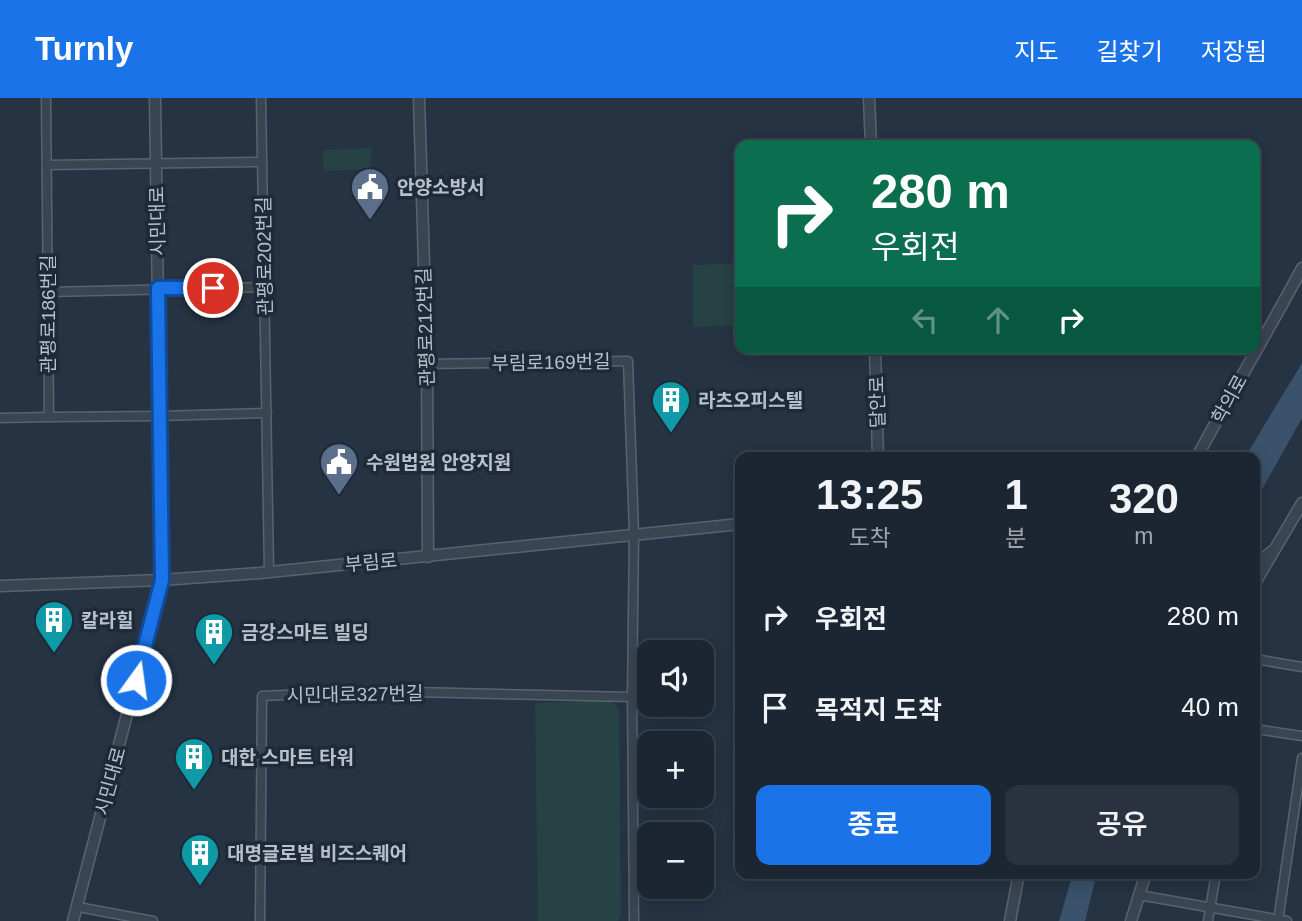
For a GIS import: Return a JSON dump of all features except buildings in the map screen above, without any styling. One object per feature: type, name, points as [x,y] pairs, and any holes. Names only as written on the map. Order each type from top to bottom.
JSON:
[{"type":"street","name":"관평로186번길","points":[[46,98],[49,417]]},
{"type":"street","name":"시민대로","points":[[73,921],[162,580],[155,98]]},
{"type":"street","name":"관평로202번길","points":[[261,98],[270,572]]},
{"type":"street","name":"관평로212번길","points":[[419,98],[427,364],[428,557]]},
{"type":"street","points":[[869,98],[870,140]]},
{"type":"street","points":[[47,165],[262,162]]},
{"type":"street","name":"학의로","points":[[1260,344],[1302,268]]},
{"type":"street","points":[[48,292],[264,287]]},
{"type":"street","name":"달안로","points":[[875,354],[878,452]]},
{"type":"street","name":"학의로","points":[[1200,452],[1254,354]]},
{"type":"street","name":"부림로169번길","points":[[427,364],[628,361],[634,534]]},
{"type":"street","points":[[0,418],[267,413]]},
{"type":"street","points":[[1260,574],[1302,503]]},
{"type":"street","name":"부림로","points":[[0,586],[162,580],[270,572],[735,524]]},
{"type":"street","points":[[634,534],[634,921]]},
{"type":"street","points":[[1260,560],[1275,548]]},
{"type":"street","points":[[1260,660],[1302,667]]},
{"type":"street","name":"시민대로327번길","points":[[260,921],[262,696],[370,691],[632,697]]},
{"type":"street","points":[[1260,730],[1302,736]]},
{"type":"street","points":[[1139,895],[1281,920],[1302,759]]},
{"type":"street","points":[[1010,921],[1019,879]]},
{"type":"street","points":[[1131,921],[1144,879]]},
{"type":"street","points":[[1208,921],[1215,879]]},
{"type":"street","points":[[78,907],[153,921]]},
{"type":"green space","points":[[371,148],[371,169],[324,171],[323,150]]},
{"type":"green space","points":[[735,263],[735,325],[693,327],[693,265]]},
{"type":"green space","points":[[609,700],[619,709],[621,916],[618,921],[538,921],[535,703]]},
{"type":"water","points":[[1302,363],[1302,418],[1260,493],[1260,452],[1248,452]]},
{"type":"water","points":[[1071,879],[1096,879],[1085,921],[1059,921]]},
{"type":"place","name":"안양소방서","points":[[370,221]]},
{"type":"place","name":"라츠오피스텔","points":[[671,434]]},
{"type":"place","name":"수원법원 안양지원","points":[[339,496]]},
{"type":"place","name":"칼라힐","points":[[54,654]]},
{"type":"place","name":"금강스마트 빌딩","points":[[214,666]]},
{"type":"place","name":"대한 스마트 타워","points":[[194,791]]},
{"type":"place","name":"대명글로벌 비즈스퀘어","points":[[200,887]]},
{"type":"route","points":[[136,680],[162,580],[158,288],[213,288]]}]
